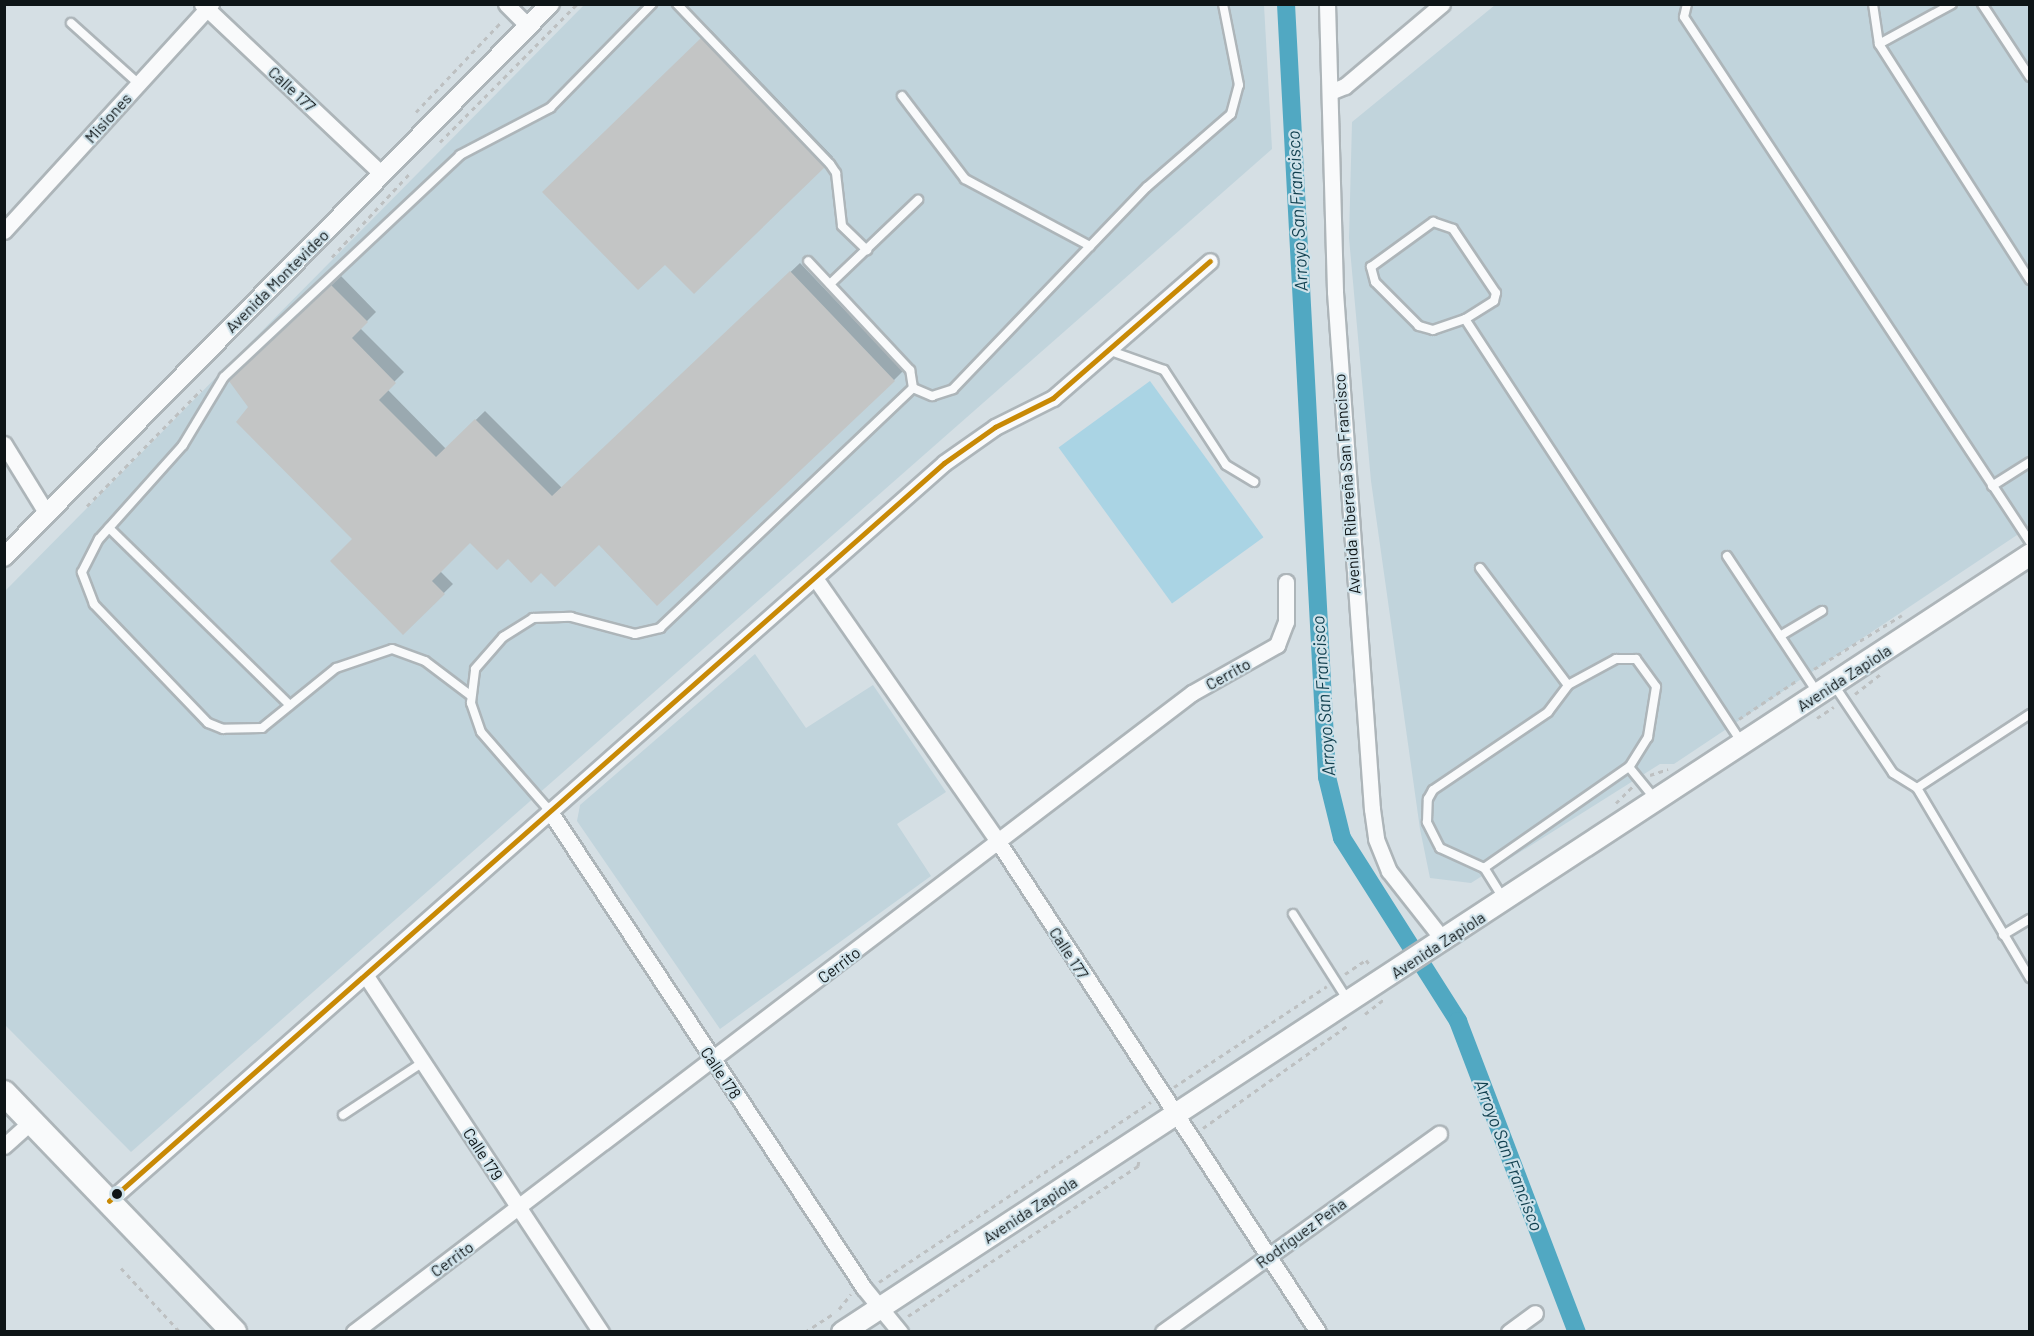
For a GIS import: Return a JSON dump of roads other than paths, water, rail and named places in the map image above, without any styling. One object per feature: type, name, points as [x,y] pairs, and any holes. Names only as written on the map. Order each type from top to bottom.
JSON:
[{"type":"main road","name":"Avenida Zapiola","points":[[842,1332],[1350,1003],[2030,554]]},
{"type":"main road","points":[[4,1093],[234,1332]]},
{"type":"street","points":[[506,4],[528,26]]},
{"type":"street","name":"Avenida Montevideo","points":[[4,557],[550,4]]},
{"type":"street","name":"Avenida Ribereña San Francisco","points":[[1327,4],[1335,292],[1372,808],[1376,839],[1389,871],[1437,946]]},
{"type":"street","points":[[1330,92],[1345,86],[1442,4]]},
{"type":"street","name":"Misiones","points":[[4,231],[207,6]]},
{"type":"street","name":"Calle 177","points":[[207,6],[382,174]]},
{"type":"street","points":[[109,1200],[366,976],[549,810],[944,464],[995,427],[1053,398],[1104,349],[1210,261]]},
{"type":"street","points":[[4,444],[47,513]]},
{"type":"street","name":"Calle 177","points":[[815,578],[999,843],[1174,1117],[1318,1332]]},
{"type":"street","name":"Cerrito","points":[[354,1332],[520,1210],[1192,693],[1277,645],[1286,622],[1286,582]]},
{"type":"street","name":"Calle 178","points":[[549,810],[712,1061],[864,1288],[896,1328]]},
{"type":"street","name":"Calle 179","points":[[366,976],[601,1332]]},
{"type":"street","points":[[4,1146],[32,1121]]},
{"type":"street","name":"Rodríguez Peña","points":[[1163,1332],[1439,1134]]},
{"type":"street","points":[[1509,1332],[1535,1313]]},
{"type":"lane","points":[[470,694],[425,661],[392,649],[336,668],[252,732],[208,723],[85,590],[85,559],[109,528],[183,445],[224,377],[460,155],[549,108],[652,4]]},
{"type":"lane","points":[[677,4],[830,164],[836,173],[842,226],[867,250]]},
{"type":"lane","points":[[913,388],[932,396],[953,389],[1147,187],[1231,114],[1239,85],[1223,4]]},
{"type":"lane","points":[[1687,4],[1684,17],[2030,542]]},
{"type":"lane","points":[[1873,4],[1879,44],[2030,280]]},
{"type":"lane","points":[[1879,44],[1952,4]]},
{"type":"lane","points":[[1982,4],[2030,77]]},
{"type":"lane","points":[[71,22],[139,84]]},
{"type":"lane","points":[[902,96],[965,179],[1090,246]]},
{"type":"lane","points":[[830,284],[918,200]]},
{"type":"lane","points":[[1432,222],[1447,224],[1496,294],[1494,301],[1466,319],[1446,328],[1419,326],[1375,282],[1374,261],[1432,222]]},
{"type":"lane","points":[[808,261],[910,370],[913,388]]},
{"type":"lane","points":[[1466,319],[1743,744]]},
{"type":"lane","points":[[1104,349],[1164,370],[1226,465],[1254,482]]},
{"type":"lane","points":[[549,810],[488,742],[470,694],[475,669],[503,637],[533,618],[571,617],[635,634],[660,628],[913,388]]},
{"type":"lane","points":[[1992,486],[2030,462]]},
{"type":"lane","points":[[109,528],[290,705]]},
{"type":"lane","points":[[1727,556],[1780,636],[1827,690],[1893,773],[1917,788],[2030,978]]},
{"type":"lane","points":[[1480,568],[1568,685]]},
{"type":"lane","points":[[1780,636],[1822,611]]},
{"type":"lane","points":[[1484,868],[1629,767],[1654,717],[1656,687],[1649,672],[1628,657],[1568,685],[1531,726],[1433,790],[1428,800],[1427,822],[1440,848],[1484,868],[1505,901]]},
{"type":"lane","points":[[1917,788],[2030,714]]},
{"type":"lane","points":[[1629,767],[1656,800]]},
{"type":"lane","points":[[1293,914],[1350,1003]]},
{"type":"lane","points":[[2003,935],[2030,918]]},
{"type":"lane","points":[[343,1115],[423,1062]]},
{"type":"waterway","name":"Arroyo San Francisco","points":[[1286,4],[1327,777],[1342,838],[1458,1021],[1577,1332]]}]
